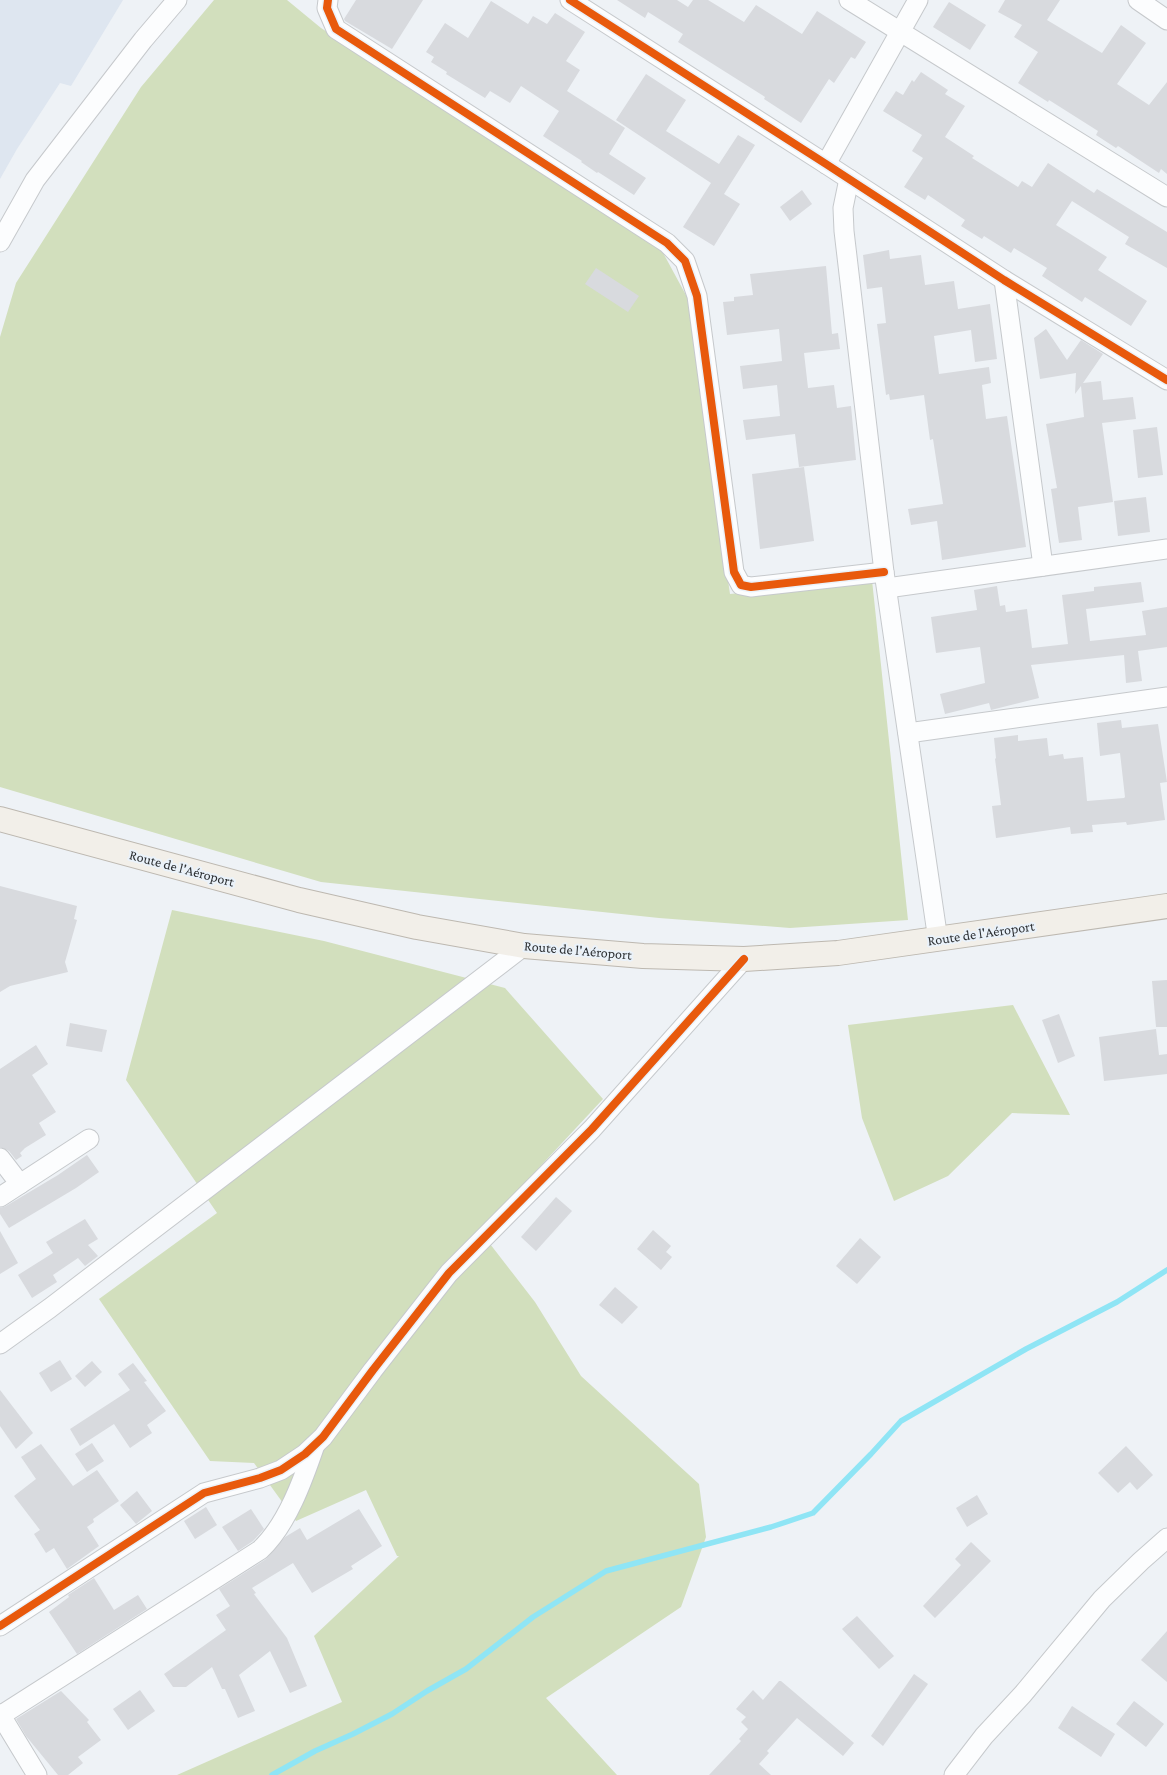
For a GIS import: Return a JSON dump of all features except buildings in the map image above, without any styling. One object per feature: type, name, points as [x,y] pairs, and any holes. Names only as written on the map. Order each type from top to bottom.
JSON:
[{"type":"main road","name":"Route de l'Aéroport","points":[[0,819],[299,900],[416,927],[524,946],[643,956],[744,959],[838,953],[1167,906]]},
{"type":"street","points":[[0,242],[35,180],[143,40],[177,0]]},
{"type":"street","points":[[328,0],[327,8],[336,28],[667,243],[685,261],[698,296],[734,572],[741,585],[751,588],[885,580],[1043,566],[1167,548]]},
{"type":"street","points":[[570,0],[1004,280],[1167,380]]},
{"type":"street","points":[[849,0],[1167,197]]},
{"type":"street","points":[[826,164],[918,0]]},
{"type":"street","points":[[1138,0],[1167,20]]},
{"type":"street","points":[[849,179],[843,208],[844,231],[885,580],[938,940]]},
{"type":"street","points":[[1004,280],[1043,566]]},
{"type":"street","points":[[908,733],[1167,697]]},
{"type":"street","points":[[0,1344],[50,1308],[524,946]]},
{"type":"street","points":[[0,1626],[204,1493],[260,1478],[281,1470],[305,1454],[323,1437],[449,1274],[592,1129],[744,959]]},
{"type":"street","points":[[0,1197],[88,1139]]},
{"type":"street","points":[[0,1158],[20,1184]]},
{"type":"street","points":[[37,1775],[0,1715],[260,1550],[268,1543],[284,1519],[306,1473],[316,1444]]},
{"type":"street","points":[[954,1775],[984,1736],[1023,1694],[1102,1599],[1167,1538]]},
{"type":"shaded area","points":[[0,0],[123,0],[71,86],[60,83],[0,179]]},
{"type":"green space","points":[[214,0],[287,0],[321,28],[661,249],[687,297],[730,594],[872,580],[908,920],[790,928],[659,918],[321,882],[0,787],[0,337],[16,283],[141,87]]},
{"type":"green space","points":[[172,910],[324,941],[505,988],[603,1099],[480,1231],[535,1302],[581,1376],[699,1484],[706,1537],[681,1607],[546,1698],[617,1775],[177,1775],[342,1702],[314,1636],[399,1556],[397,1556],[366,1490],[296,1521],[254,1463],[210,1461],[99,1299],[217,1213],[126,1080]]},
{"type":"green space","points":[[1013,1005],[1070,1115],[1012,1113],[948,1176],[894,1201],[862,1118],[848,1025]]},
{"type":"waterway","points":[[272,1775],[315,1751],[392,1714],[466,1669],[533,1617],[606,1571],[771,1527],[813,1513],[901,1421],[1026,1349],[1117,1302],[1167,1270]]},
{"type":"cycle path","points":[[328,0],[327,8],[336,29],[667,243],[685,261],[697,296],[734,572],[741,585],[751,587],[884,572]]},
{"type":"cycle path","points":[[570,0],[1004,280],[1167,380]]},
{"type":"cycle path","points":[[0,1626],[204,1493],[260,1478],[281,1470],[305,1454],[323,1437],[449,1273],[592,1129],[744,959]]}]
